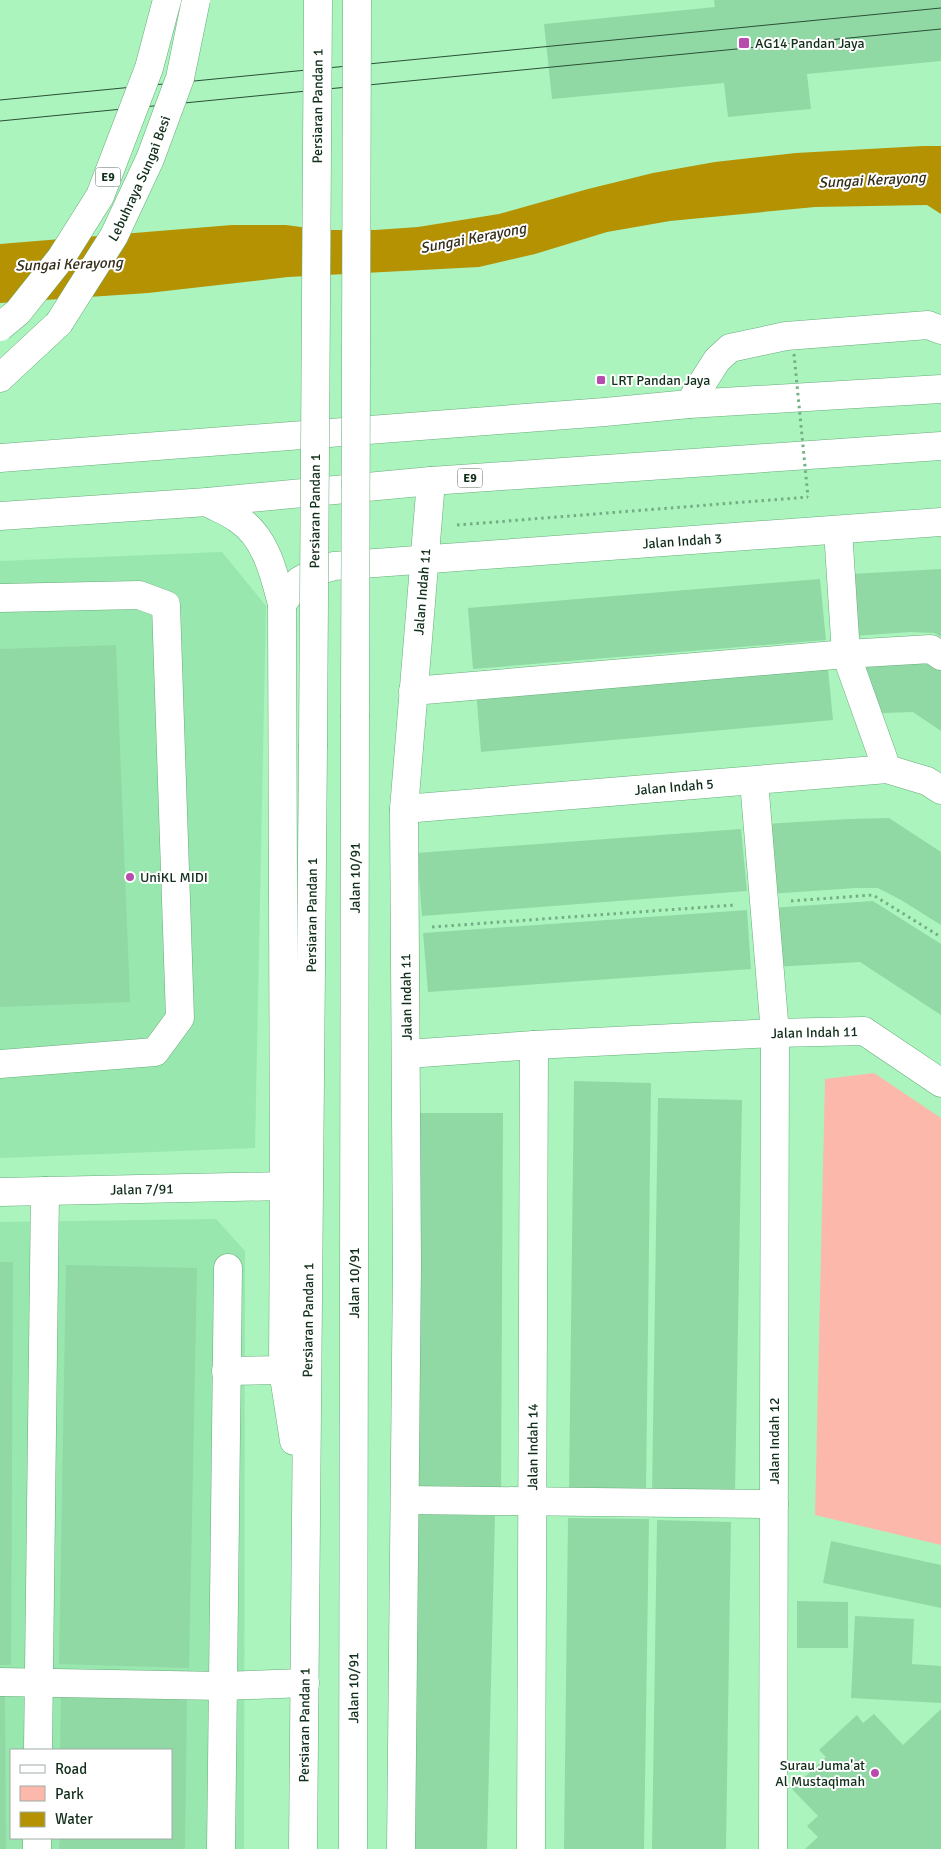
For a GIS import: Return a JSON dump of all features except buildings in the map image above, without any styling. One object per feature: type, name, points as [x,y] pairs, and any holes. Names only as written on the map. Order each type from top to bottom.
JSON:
[{"type":"main road","name":"Lebuhraya Sungai Besi","points":[[0,327],[18,312],[61,258],[100,196],[150,68],[167,0]]},
{"type":"main road","name":"Lebuhraya Sungai Besi","points":[[0,378],[59,323],[114,236],[150,159],[180,78],[196,0]]},
{"type":"main road","name":"Persiaran Pandan 1","points":[[304,1840],[318,0]]},
{"type":"main road","name":"Jalan 10/91","points":[[353,1849],[357,0]]},
{"type":"main road","points":[[688,404],[717,360],[730,348],[786,336],[928,325],[941,330]]},
{"type":"main road","points":[[0,458],[688,404],[941,390]]},
{"type":"main road","name":"E9","points":[[0,516],[207,502],[431,481],[941,446]]},
{"type":"main road","name":"Jalan Indah 11","points":[[431,481],[404,809],[407,1054],[534,1045],[775,1033],[864,1031],[941,1083]]},
{"type":"main road","points":[[207,502],[239,519],[260,540],[273,572],[282,604],[283,1370],[307,1516]]},
{"type":"main road","name":"Jalan Indah 3","points":[[282,604],[299,581],[316,571],[334,566],[941,522]]},
{"type":"main road","points":[[838,530],[846,654],[888,769]]},
{"type":"main road","points":[[0,598],[139,595],[166,605],[180,1018],[154,1052],[0,1064]]},
{"type":"main road","points":[[413,691],[846,654],[931,649],[941,656]]},
{"type":"main road","name":"Jalan Indah 5","points":[[404,809],[888,769],[927,781],[941,790]]},
{"type":"main road","name":"Jalan Indah 12","points":[[754,780],[775,1033],[773,1849]]},
{"type":"main road","name":"Jalan Indah 14","points":[[531,1849],[534,1045]]},
{"type":"main road","points":[[401,1849],[406,1500],[407,1054]]},
{"type":"main road","name":"Jalan 7/91","points":[[0,1192],[284,1186]]},
{"type":"main road","points":[[38,1749],[45,1191]]},
{"type":"main road","points":[[221,1849],[228,1268]]},
{"type":"main road","points":[[226,1371],[283,1370]]},
{"type":"main road","points":[[406,1500],[774,1504]]},
{"type":"main road","points":[[0,1682],[223,1686],[305,1683]]},
{"type":"path","points":[[427,527],[808,497],[794,354]]},
{"type":"path","points":[[404,929],[872,895],[941,938]]},
{"type":"shaded area","name":"UniKL MIDI","points":[[222,552],[266,606],[255,1148],[0,1158],[0,561]]},
{"type":"shaded area","points":[[216,1219],[245,1251],[244,1849],[0,1849],[0,1222]]},
{"type":"green space","points":[[874,1073],[941,1118],[941,1545],[815,1515],[825,1079]]},
{"type":"water","name":"Sungai Kerayong","points":[[941,146],[941,214],[927,205],[815,207],[670,221],[607,232],[535,254],[479,267],[288,277],[148,293],[0,303],[0,244],[232,225],[286,225],[323,230],[375,230],[418,227],[499,214],[653,173],[715,162],[796,153]]},
{"type":"tram line","points":[[0,100],[941,8]]},
{"type":"tram line","points":[[0,121],[941,29]]},
{"type":"place","name":"AG14 Pandan Jaya","points":[[744,43]]},
{"type":"place","name":"LRT Pandan Jaya","points":[[601,380]]},
{"type":"place","name":"UniKL MIDI","points":[[130,877]]},
{"type":"place","name":"Surau Juma'at Al Mustaqimah","points":[[875,1773]]}]
